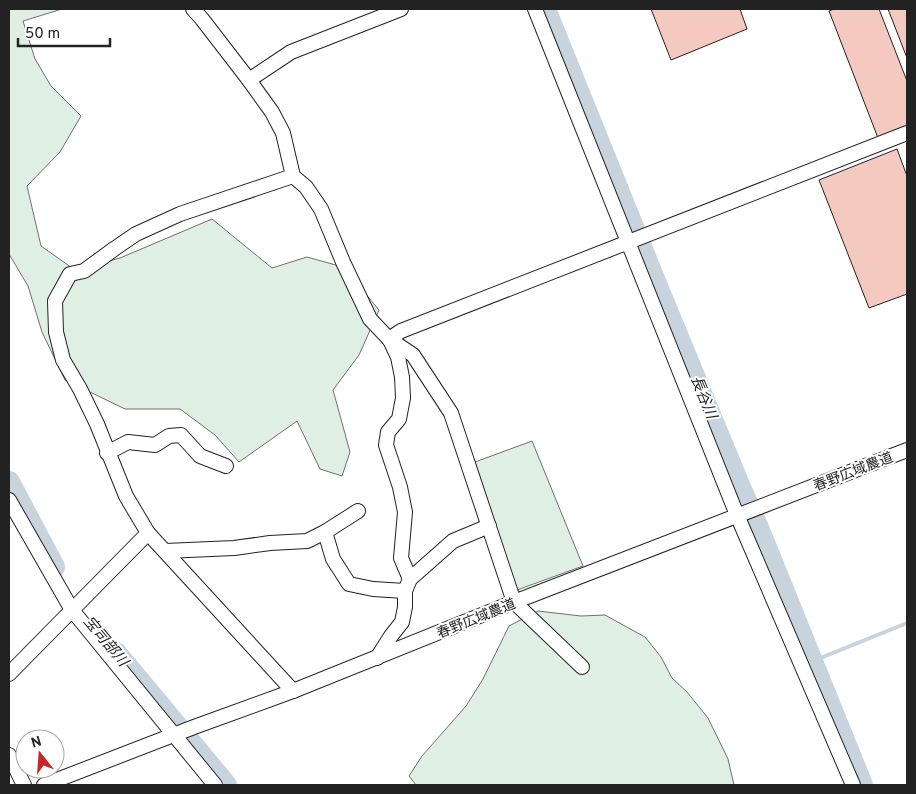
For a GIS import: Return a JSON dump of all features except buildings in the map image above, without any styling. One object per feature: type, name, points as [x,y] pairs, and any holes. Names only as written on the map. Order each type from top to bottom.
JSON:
[{"type":"street","points":[[193,9],[272,112],[283,132],[293,176],[306,187],[321,210],[370,319],[389,339],[413,355],[451,413],[514,602],[582,667]]},
{"type":"street","points":[[249,80],[291,52],[401,9]]},
{"type":"street","points":[[535,9],[635,240],[737,515],[852,785]]},
{"type":"street","points":[[389,339],[401,332],[907,133]]},
{"type":"street","points":[[293,176],[180,214],[136,234],[84,272],[70,274],[55,301],[56,332],[63,360],[97,424],[107,453],[126,496],[148,533],[294,692]]},
{"type":"street","points":[[377,658],[390,636],[402,622],[408,585],[401,558],[405,512],[400,487],[386,445],[388,432],[399,420],[403,398],[402,376],[398,357],[389,339]]},
{"type":"street","points":[[107,453],[128,442],[154,445],[169,436],[181,435],[200,456],[226,466]]},
{"type":"street","name":"春野広域農道","points":[[44,785],[175,734],[294,692],[514,602],[907,450]]},
{"type":"street","points":[[9,500],[72,610],[215,785]]},
{"type":"street","points":[[164,551],[234,548],[270,543],[307,541],[358,511]]},
{"type":"street","points":[[325,532],[333,559],[349,584],[373,589],[408,585],[453,541],[489,526]]},
{"type":"street","points":[[9,674],[148,533]]},
{"type":"street","points":[[9,755],[24,785]]},
{"type":"green space","points":[[9,9],[62,9],[23,21],[35,59],[51,86],[81,116],[60,152],[27,186],[41,246],[75,270],[120,258],[212,219],[272,268],[307,257],[343,267],[379,310],[359,355],[333,390],[350,452],[342,476],[320,469],[297,421],[239,462],[215,435],[180,409],[125,409],[65,380],[42,332],[28,286],[9,254]]},
{"type":"green space","points":[[532,441],[583,566],[517,590],[475,462]]},
{"type":"green space","points":[[538,611],[581,616],[605,615],[645,637],[661,657],[672,678],[687,692],[708,718],[728,759],[734,785],[416,785],[409,776],[422,756],[466,706],[483,679],[509,626]]},
{"type":"waterway","name":"長谷川","points":[[545,9],[862,785]]},
{"type":"waterway","name":"宝司部川","points":[[9,482],[54,567]]},
{"type":"waterway","points":[[813,661],[907,623]]},
{"type":"waterway","name":"宝司部川","points":[[116,653],[226,785]]}]
